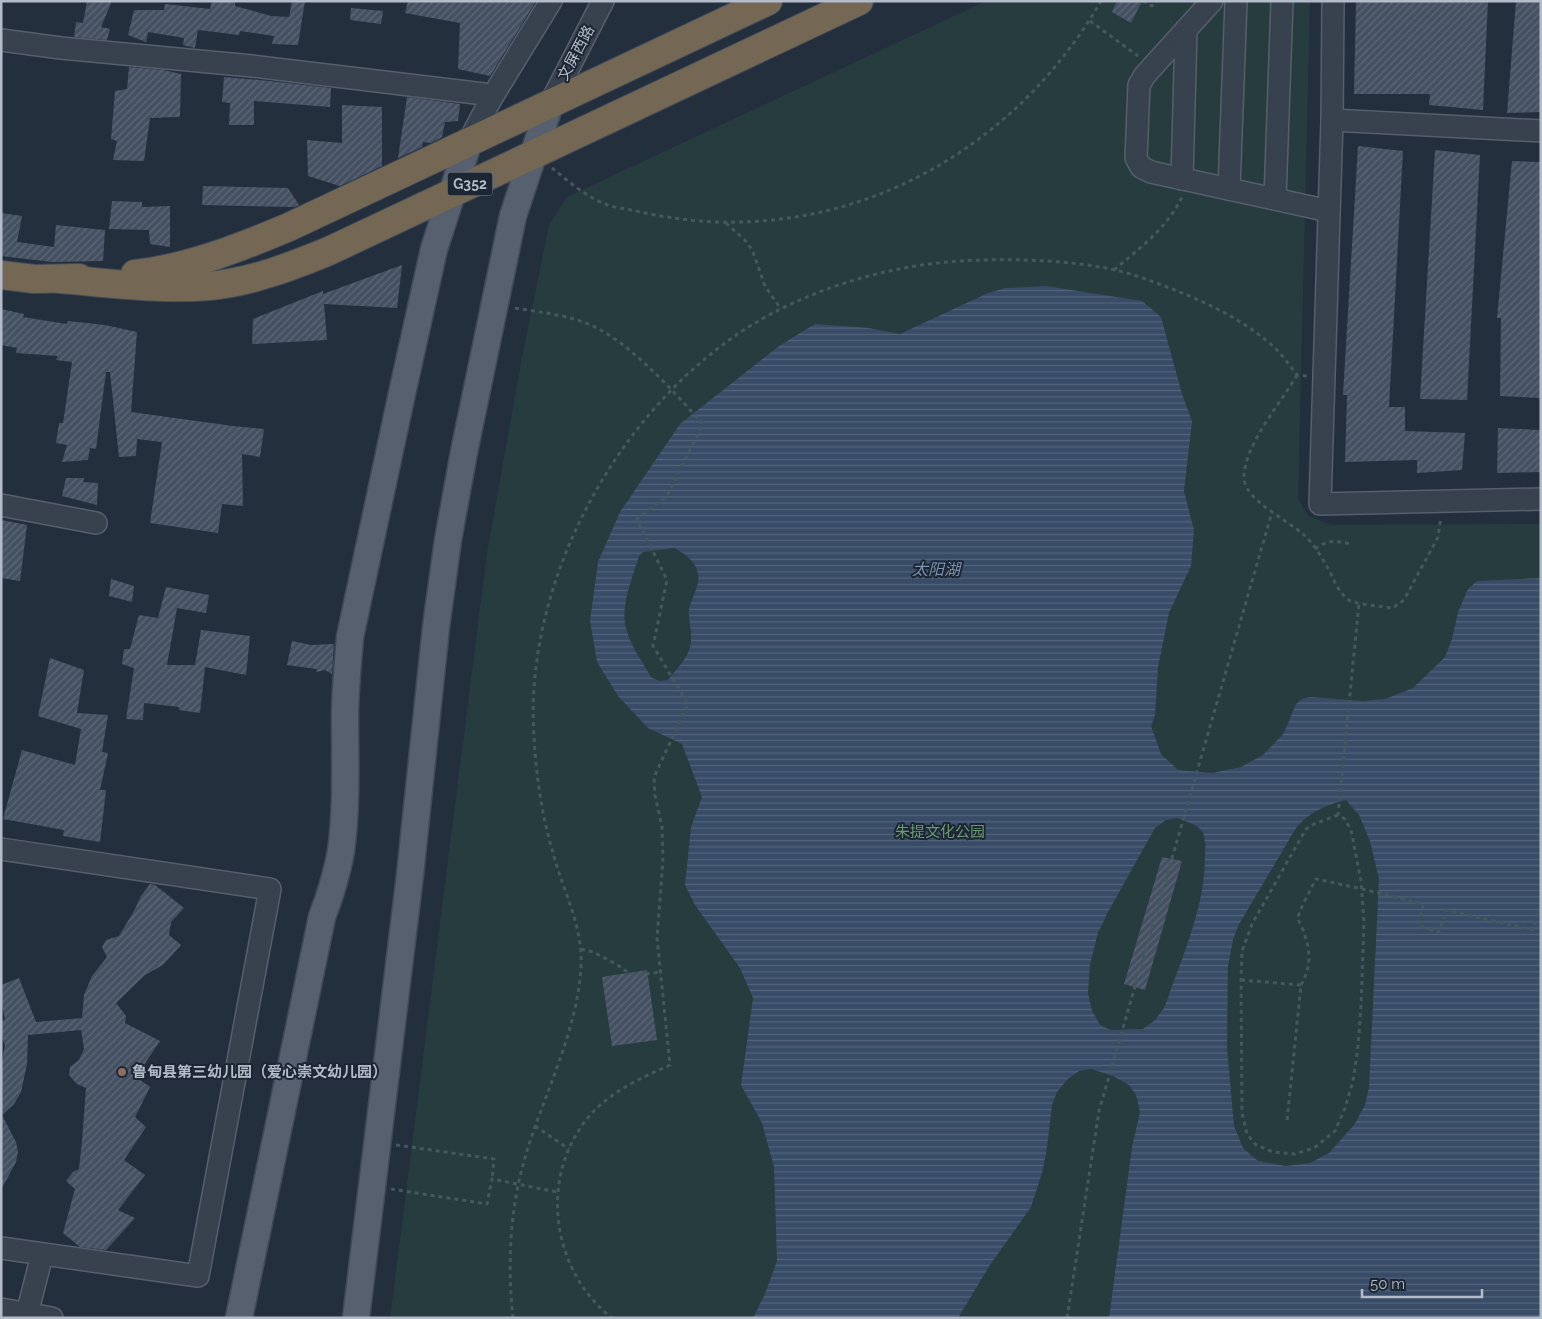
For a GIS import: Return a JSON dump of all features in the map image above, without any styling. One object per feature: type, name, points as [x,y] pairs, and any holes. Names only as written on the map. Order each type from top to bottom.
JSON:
[{"type":"highway","name":"G352","points":[[1,275],[34,279],[60,279],[104,278],[143,274],[179,266],[232,250],[314,215],[768,1]]},
{"type":"highway","name":"G352","points":[[60,279],[158,287],[209,286],[236,282],[272,273],[329,252],[859,1]]},
{"type":"main road","points":[[356,1318],[410,875],[436,627],[446,559],[464,452],[514,216],[550,104]]},
{"type":"main road","points":[[239,1318],[322,917],[334,882],[340,852],[345,810],[345,715],[350,637],[434,249],[469,141]]},
{"type":"street","points":[[469,141],[551,1]]},
{"type":"street","name":"文屏西路","points":[[550,104],[603,1]]},
{"type":"street","points":[[1212,1],[1153,66],[1139,85],[1136,158],[1140,167],[1151,172],[1329,211]]},
{"type":"street","points":[[1229,189],[1236,1]]},
{"type":"street","points":[[1276,199],[1282,1]]},
{"type":"street","points":[[1333,1],[1332,120],[1320,504],[1541,499]]},
{"type":"street","points":[[1185,179],[1186,30]]},
{"type":"street","points":[[1,40],[62,48],[262,67],[484,94],[492,99]]},
{"type":"street","points":[[1332,120],[1541,131]]},
{"type":"street","points":[[1,505],[96,523]]},
{"type":"street","points":[[1,849],[270,889],[198,1276],[1,1248]]},
{"type":"street","points":[[27,1314],[42,1255]]},
{"type":"street","points":[[3,1312],[52,1318]]},
{"type":"path","points":[[533,154],[577,188],[605,204],[652,215],[698,221],[743,222],[786,219],[828,211],[869,199],[907,183],[944,163],[978,141],[1010,115],[1039,87],[1065,56],[1090,21],[1101,1]]},
{"type":"path","points":[[1143,1],[1152,6],[1157,1]]},
{"type":"path","points":[[1090,21],[1153,66]]},
{"type":"path","points":[[1114,270],[1150,240],[1165,224],[1182,198],[1185,179]]},
{"type":"path","points":[[725,222],[747,242],[753,252],[765,286],[781,309]]},
{"type":"path","points":[[513,1318],[510,1244],[518,1184],[525,1155],[573,1014],[581,968],[581,949],[576,921],[553,855],[542,803],[533,714],[539,644],[553,586],[589,503],[620,453],[657,408],[696,367],[718,349],[740,333],[781,309],[815,293],[842,283],[892,270],[929,264],[982,260],[1021,259],[1061,262],[1114,270],[1152,282],[1198,299],[1224,312],[1252,330],[1277,350],[1297,375],[1324,378]]},
{"type":"path","points":[[494,305],[560,315],[603,330],[627,348],[703,424],[667,496],[637,519],[667,580],[653,646],[688,704],[654,777],[655,795],[662,827],[663,860],[657,938],[670,1065],[640,1078],[609,1098],[591,1114],[569,1149],[557,1192],[557,1215],[560,1236],[566,1256],[584,1289],[612,1318]]},
{"type":"path","points":[[1067,1318],[1100,1107],[1272,512]]},
{"type":"path","points":[[1315,549],[1324,543],[1333,541],[1352,544]]},
{"type":"path","points":[[1338,815],[1360,603]]},
{"type":"path","points":[[1338,815],[1346,819],[1351,830],[1362,889],[1364,922],[1361,1006],[1354,1081],[1345,1108],[1335,1131],[1314,1148],[1295,1154],[1273,1152],[1256,1146],[1246,1134],[1242,1113],[1242,950],[1252,924],[1306,829],[1338,815]]},
{"type":"path","points":[[1287,1121],[1300,985],[1308,972],[1309,950],[1305,933],[1298,918],[1316,879],[1424,904],[1419,926],[1439,932],[1446,910],[1533,930],[1538,910],[1541,911]]},
{"type":"path","points":[[581,949],[592,952],[616,964],[633,976],[660,972]]},
{"type":"path","points":[[1241,980],[1300,985]]},
{"type":"path","points":[[535,1126],[569,1149]]},
{"type":"path","points":[[371,1185],[487,1204],[492,1179],[494,1159],[376,1142]]},
{"type":"path","points":[[492,1179],[557,1192]]},
{"type":"green space","name":"朱提文化公园","points":[[986,1],[1310,1],[1298,499],[1308,516],[1331,525],[1541,524],[1541,1318],[390,1318],[487,553],[521,362],[549,225],[567,197]]},
{"type":"water","name":"太阳湖","points":[[1046,286],[1142,301],[1161,317],[1182,394],[1192,421],[1184,491],[1194,530],[1191,566],[1169,613],[1158,667],[1155,715],[1151,726],[1161,754],[1178,770],[1212,773],[1241,767],[1263,755],[1284,733],[1296,704],[1302,699],[1310,697],[1363,701],[1385,699],[1413,688],[1445,657],[1452,639],[1458,612],[1468,589],[1477,581],[1541,578],[1541,1318],[1109,1318],[1132,1147],[1140,1112],[1136,1095],[1129,1085],[1113,1076],[1091,1069],[1079,1071],[1068,1079],[1057,1092],[1052,1105],[1042,1173],[1031,1207],[990,1265],[958,1318],[753,1318],[765,1294],[777,1261],[774,1167],[762,1123],[741,1085],[753,998],[740,968],[695,905],[685,885],[691,827],[702,797],[682,744],[648,728],[618,696],[597,662],[590,621],[598,562],[620,512],[680,424],[779,346],[815,324],[869,328],[900,334],[988,293],[1006,288]],"holes":[[[674,548],[684,554],[695,566],[698,583],[689,609],[691,636],[689,651],[668,680],[659,681],[651,677],[629,638],[625,623],[625,603],[639,556],[643,552]],[[1346,800],[1359,815],[1370,841],[1379,879],[1369,1087],[1365,1105],[1354,1125],[1329,1153],[1310,1163],[1286,1166],[1258,1161],[1243,1148],[1234,1126],[1227,1048],[1228,966],[1238,926],[1296,828],[1313,813],[1324,807]],[[1177,818],[1195,825],[1203,833],[1205,839],[1204,875],[1198,911],[1164,1008],[1155,1020],[1143,1029],[1111,1030],[1100,1025],[1092,1010],[1088,993],[1090,964],[1098,933],[1155,828],[1166,820]]]},
{"type":"building","points":[[87,1],[112,1],[101,27],[110,29],[107,40],[74,37],[76,22],[83,23]]},
{"type":"building","points":[[212,1],[235,1],[235,6],[271,16],[289,17],[292,1],[305,1],[298,45],[272,44],[274,36],[240,31],[239,35],[198,30],[195,48],[183,45],[184,38],[148,32],[146,42],[128,35],[134,10],[164,10],[165,4],[210,9]]},
{"type":"building","points":[[408,1],[536,1],[490,76],[458,69],[460,23],[405,13]]},
{"type":"building","points":[[1117,1],[1142,1],[1131,23],[1112,12]]},
{"type":"building","points":[[1356,1],[1488,1],[1483,110],[1429,105],[1430,94],[1354,94]]},
{"type":"building","points":[[1516,1],[1541,1],[1541,112],[1507,113]]},
{"type":"building","points":[[351,8],[383,11],[381,24],[350,20]]},
{"type":"building","points":[[129,67],[163,70],[181,74],[180,117],[150,118],[144,161],[113,160],[117,141],[111,139],[115,91],[127,89]]},
{"type":"building","points":[[224,77],[331,88],[330,107],[254,101],[254,125],[229,125],[230,103],[222,102]]},
{"type":"building","points":[[407,97],[460,104],[458,121],[445,122],[442,137],[431,143],[423,142],[422,147],[398,158]]},
{"type":"building","points":[[342,105],[382,107],[382,166],[340,186],[308,176],[307,140],[342,143]]},
{"type":"building","points":[[1358,146],[1403,151],[1389,407],[1405,407],[1405,431],[1465,433],[1462,470],[1417,473],[1417,460],[1345,462],[1347,395],[1343,395]]},
{"type":"building","points":[[1435,150],[1480,155],[1467,400],[1420,399]]},
{"type":"building","points":[[1512,161],[1541,162],[1541,398],[1500,396],[1501,318],[1497,318]]},
{"type":"building","points":[[203,186],[288,188],[299,205],[294,207],[202,205]]},
{"type":"building","points":[[112,201],[142,202],[142,207],[170,206],[170,247],[150,244],[149,230],[109,229]]},
{"type":"building","points":[[1,213],[22,216],[17,242],[54,247],[56,225],[105,230],[103,261],[52,262],[1,256]]},
{"type":"building","points":[[402,265],[397,308],[324,304],[327,340],[252,344],[253,319],[323,291],[323,294]]},
{"type":"building","points":[[1,309],[24,314],[23,317],[67,324],[68,321],[105,325],[137,332],[131,412],[264,429],[260,457],[242,454],[243,506],[222,504],[218,533],[150,523],[162,442],[137,439],[136,456],[119,457],[110,372],[106,372],[96,449],[90,448],[88,460],[62,462],[67,445],[56,443],[59,423],[63,423],[72,362],[56,360],[58,356],[16,353],[17,348],[1,345]]},
{"type":"building","points":[[1498,428],[1540,430],[1541,472],[1497,473]]},
{"type":"building","points":[[66,478],[84,478],[83,482],[98,483],[97,505],[62,496]]},
{"type":"building","points":[[1,520],[27,525],[20,581],[1,578]]},
{"type":"building","points":[[111,579],[134,586],[132,602],[109,596]]},
{"type":"building","points":[[166,587],[209,595],[206,613],[177,608],[167,665],[195,665],[201,630],[250,636],[246,675],[205,667],[200,713],[179,710],[179,707],[144,703],[143,720],[126,719],[134,668],[122,664],[124,649],[130,649],[139,615],[158,618]]},
{"type":"building","points":[[292,641],[311,645],[334,644],[332,674],[325,670],[316,672],[317,669],[287,665]]},
{"type":"building","points":[[50,658],[84,670],[77,713],[108,715],[102,752],[108,753],[100,790],[106,790],[100,842],[63,836],[64,830],[3,819],[22,750],[75,765],[81,729],[38,716]]},
{"type":"building","points":[[1162,857],[1182,861],[1145,990],[1124,984]]},
{"type":"building","points":[[150,884],[155,885],[184,908],[171,922],[169,935],[181,945],[163,965],[145,975],[116,1003],[126,1016],[125,1023],[160,1041],[136,1077],[150,1087],[135,1117],[146,1127],[124,1160],[145,1175],[118,1210],[135,1218],[106,1250],[80,1247],[63,1233],[75,1189],[66,1181],[73,1172],[79,1169],[82,1141],[86,1088],[77,1084],[69,1075],[70,1067],[79,1060],[84,1049],[81,1030],[28,1035],[27,1064],[21,1092],[14,1104],[2,1115],[16,1142],[18,1152],[16,1162],[1,1190],[1,1067],[5,1045],[1,1035],[1,1022],[5,1019],[1,1001],[1,985],[19,978],[36,1022],[82,1018],[84,995],[92,976],[107,957],[102,947],[106,940],[119,936],[141,896]]},
{"type":"building","points":[[647,970],[657,1040],[612,1046],[602,977]]},
{"type":"place","name":"鲁甸县第三幼儿园（爱心崇文幼儿园）","points":[[122,1072]]}]
